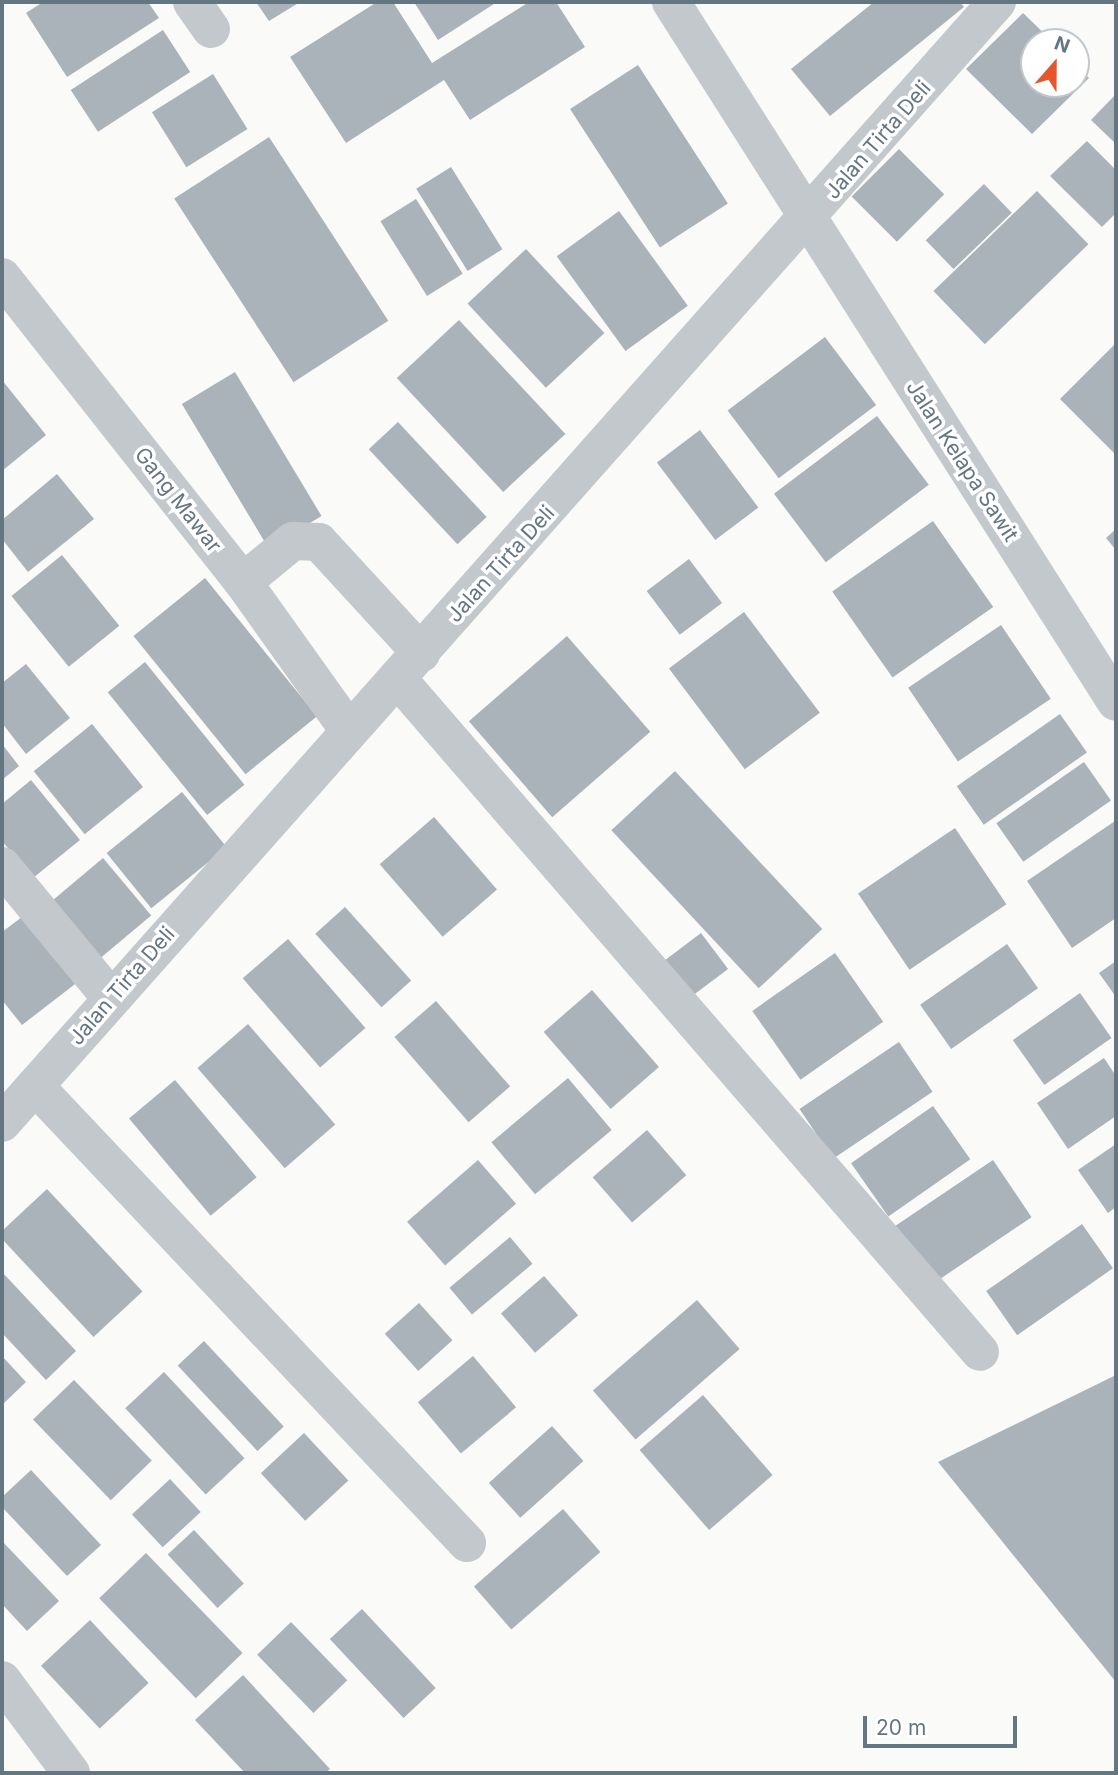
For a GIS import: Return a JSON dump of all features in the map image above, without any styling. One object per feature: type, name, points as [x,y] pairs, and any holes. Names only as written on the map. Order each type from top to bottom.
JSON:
[{"type":"street","name":"Jalan Kelapa Sawit","points":[[671,2],[1116,702]]},
{"type":"street","name":"Jalan Tirta Deli","points":[[2,1123],[347,729],[409,665],[808,220],[997,2]]},
{"type":"street","name":"Gang Mawar","points":[[2,277],[243,582],[347,729]]},
{"type":"street","points":[[243,582],[293,541],[319,541],[409,665],[980,1352]]},
{"type":"street","points":[[2,866],[111,998]]},
{"type":"street","points":[[35,1086],[467,1543]]},
{"type":"street","points":[[2,1680],[71,1773]]},
{"type":"building","points":[[43,2],[148,2],[159,18],[67,77],[26,13]]},
{"type":"building","points":[[256,2],[300,2],[269,21]]},
{"type":"building","points":[[377,2],[393,2],[432,63],[529,2],[556,2],[585,47],[470,120],[444,80],[346,143],[290,57]]},
{"type":"building","points":[[414,2],[497,2],[438,40]]},
{"type":"building","points":[[874,2],[960,2],[964,7],[830,116],[791,69]]},
{"type":"building","points":[[1023,13],[1039,28],[1020,28],[1020,98],[1069,98],[1032,134],[966,69]]},
{"type":"building","points":[[163,30],[190,72],[98,132],[71,90]]},
{"type":"building","points":[[638,65],[728,203],[660,247],[570,109]]},
{"type":"building","points":[[213,74],[247,129],[186,167],[152,112]]},
{"type":"building","points":[[1116,94],[1116,144],[1091,120]]},
{"type":"building","points":[[269,137],[388,321],[294,382],[174,199]]},
{"type":"building","points":[[1087,141],[1116,170],[1116,213],[1102,227],[1050,176]]},
{"type":"building","points":[[899,149],[944,194],[897,242],[852,196]]},
{"type":"building","points":[[451,167],[502,249],[468,271],[416,189]]},
{"type":"building","points":[[984,184],[1012,213],[954,269],[926,240]]},
{"type":"building","points":[[1037,191],[1088,244],[985,344],[933,291]]},
{"type":"building","points":[[416,199],[463,274],[427,296],[380,221]]},
{"type":"building","points":[[619,211],[688,306],[625,351],[557,256]]},
{"type":"building","points":[[526,249],[604,333],[546,388],[467,304]]},
{"type":"building","points":[[459,320],[565,434],[503,492],[397,378]]},
{"type":"building","points":[[825,337],[876,405],[779,478],[728,410]]},
{"type":"building","points":[[1116,343],[1116,455],[1060,399]]},
{"type":"building","points":[[235,372],[322,516],[268,548],[182,404]]},
{"type":"building","points":[[2,380],[46,435],[2,471]]},
{"type":"building","points":[[877,416],[929,485],[826,562],[774,494]]},
{"type":"building","points":[[398,422],[487,517],[457,544],[369,449]]},
{"type":"building","points":[[700,430],[758,507],[715,540],[657,462]]},
{"type":"building","points":[[57,474],[94,519],[28,572],[2,539],[2,520]]},
{"type":"building","points":[[933,521],[993,607],[892,678],[832,592]]},
{"type":"building","points":[[1116,529],[1116,550],[1106,538]]},
{"type":"building","points":[[62,555],[119,626],[69,667],[11,596]]},
{"type":"building","points":[[689,559],[722,603],[680,635],[647,591]]},
{"type":"building","points":[[205,578],[317,716],[246,774],[134,636]]},
{"type":"building","points":[[744,612],[820,713],[745,769],[669,669]]},
{"type":"building","points":[[1001,625],[1051,699],[958,761],[908,688]]},
{"type":"building","points":[[567,636],[650,732],[552,817],[469,721]]},
{"type":"building","points":[[145,662],[244,785],[207,815],[108,692]]},
{"type":"building","points":[[26,664],[70,718],[26,754],[2,723],[2,683]]},
{"type":"building","points":[[1060,714],[1087,753],[984,825],[957,786]]},
{"type":"building","points":[[92,724],[143,787],[85,834],[34,771]]},
{"type":"building","points":[[2,744],[19,766],[2,780]]},
{"type":"building","points":[[1084,762],[1111,801],[1023,862],[996,823]]},
{"type":"building","points":[[675,771],[822,929],[759,988],[611,830]]},
{"type":"building","points":[[31,780],[80,840],[33,878],[2,841],[2,804]]},
{"type":"building","points":[[182,792],[227,847],[151,908],[107,853]]},
{"type":"building","points":[[434,817],[497,889],[443,937],[380,864]]},
{"type":"building","points":[[1115,821],[1116,918],[1072,948],[1027,881]]},
{"type":"building","points":[[955,828],[1006,904],[909,970],[858,893]]},
{"type":"building","points":[[103,858],[151,915],[91,966],[43,908]]},
{"type":"building","points":[[345,907],[411,981],[382,1007],[315,934]]},
{"type":"building","points":[[26,914],[79,981],[22,1025],[2,1000],[2,932]]},
{"type":"building","points":[[701,933],[728,969],[691,997],[664,961]]},
{"type":"building","points":[[288,939],[365,1028],[320,1067],[243,978]]},
{"type":"building","points":[[1007,944],[1038,988],[951,1049],[920,1005]]},
{"type":"building","points":[[835,953],[883,1022],[800,1080],[752,1011]]},
{"type":"building","points":[[1116,961],[1116,997],[1099,973]]},
{"type":"building","points":[[592,990],[659,1067],[611,1109],[544,1032]]},
{"type":"building","points":[[1080,993],[1112,1038],[1044,1085],[1013,1040]]},
{"type":"building","points":[[436,1001],[510,1086],[469,1122],[394,1037]]},
{"type":"building","points":[[248,1024],[335,1124],[285,1168],[197,1068]]},
{"type":"building","points":[[899,1042],[933,1092],[833,1159],[800,1109]]},
{"type":"building","points":[[1104,1058],[1116,1076],[1116,1116],[1068,1149],[1037,1103]]},
{"type":"building","points":[[568,1078],[612,1130],[535,1194],[491,1142]]},
{"type":"building","points":[[175,1080],[257,1177],[211,1216],[129,1119]]},
{"type":"building","points":[[933,1106],[970,1159],[888,1217],[851,1163]]},
{"type":"building","points":[[647,1130],[686,1175],[632,1223],[593,1177]]},
{"type":"building","points":[[1116,1144],[1116,1207],[1108,1213],[1078,1170]]},
{"type":"building","points":[[478,1160],[516,1204],[445,1265],[407,1222]]},
{"type":"building","points":[[993,1160],[1032,1217],[934,1283],[895,1226]]},
{"type":"building","points":[[47,1189],[142,1291],[93,1337],[2,1239],[2,1231]]},
{"type":"building","points":[[1082,1224],[1113,1268],[1017,1335],[986,1291]]},
{"type":"building","points":[[510,1237],[532,1264],[472,1315],[449,1288]]},
{"type":"building","points":[[2,1272],[76,1351],[46,1380],[2,1333]]},
{"type":"building","points":[[544,1276],[578,1315],[535,1353],[501,1313]]},
{"type":"building","points":[[697,1300],[740,1349],[635,1440],[593,1391]]},
{"type":"building","points":[[419,1303],[452,1340],[418,1371],[385,1334]]},
{"type":"building","points":[[204,1341],[284,1427],[257,1451],[178,1366]]},
{"type":"building","points":[[2,1356],[26,1382],[2,1405]]},
{"type":"building","points":[[473,1356],[516,1407],[461,1454],[418,1402]]},
{"type":"building","points":[[164,1372],[244,1458],[206,1494],[125,1408]]},
{"type":"building","points":[[1116,1375],[1116,1682],[938,1462]]},
{"type":"building","points":[[74,1380],[152,1461],[111,1500],[33,1420]]},
{"type":"building","points":[[703,1395],[773,1475],[709,1530],[640,1450]]},
{"type":"building","points":[[552,1426],[583,1461],[520,1518],[489,1483]]},
{"type":"building","points":[[304,1433],[348,1481],[305,1521],[261,1473]]},
{"type":"building","points":[[31,1470],[101,1545],[67,1576],[2,1507],[2,1497]]},
{"type":"building","points":[[170,1479],[201,1512],[163,1547],[132,1514]]},
{"type":"building","points":[[563,1509],[600,1552],[511,1629],[474,1586]]},
{"type":"building","points":[[194,1530],[244,1583],[217,1608],[168,1555]]},
{"type":"building","points":[[2,1541],[59,1601],[27,1631],[2,1604]]},
{"type":"building","points":[[146,1553],[243,1653],[196,1698],[99,1598]]},
{"type":"building","points":[[362,1609],[436,1688],[403,1718],[330,1639]]},
{"type":"building","points":[[90,1620],[149,1683],[100,1729],[41,1666]]},
{"type":"building","points":[[291,1622],[347,1680],[313,1713],[257,1655]]},
{"type":"building","points":[[243,1675],[330,1769],[325,1773],[245,1773],[195,1720]]}]
